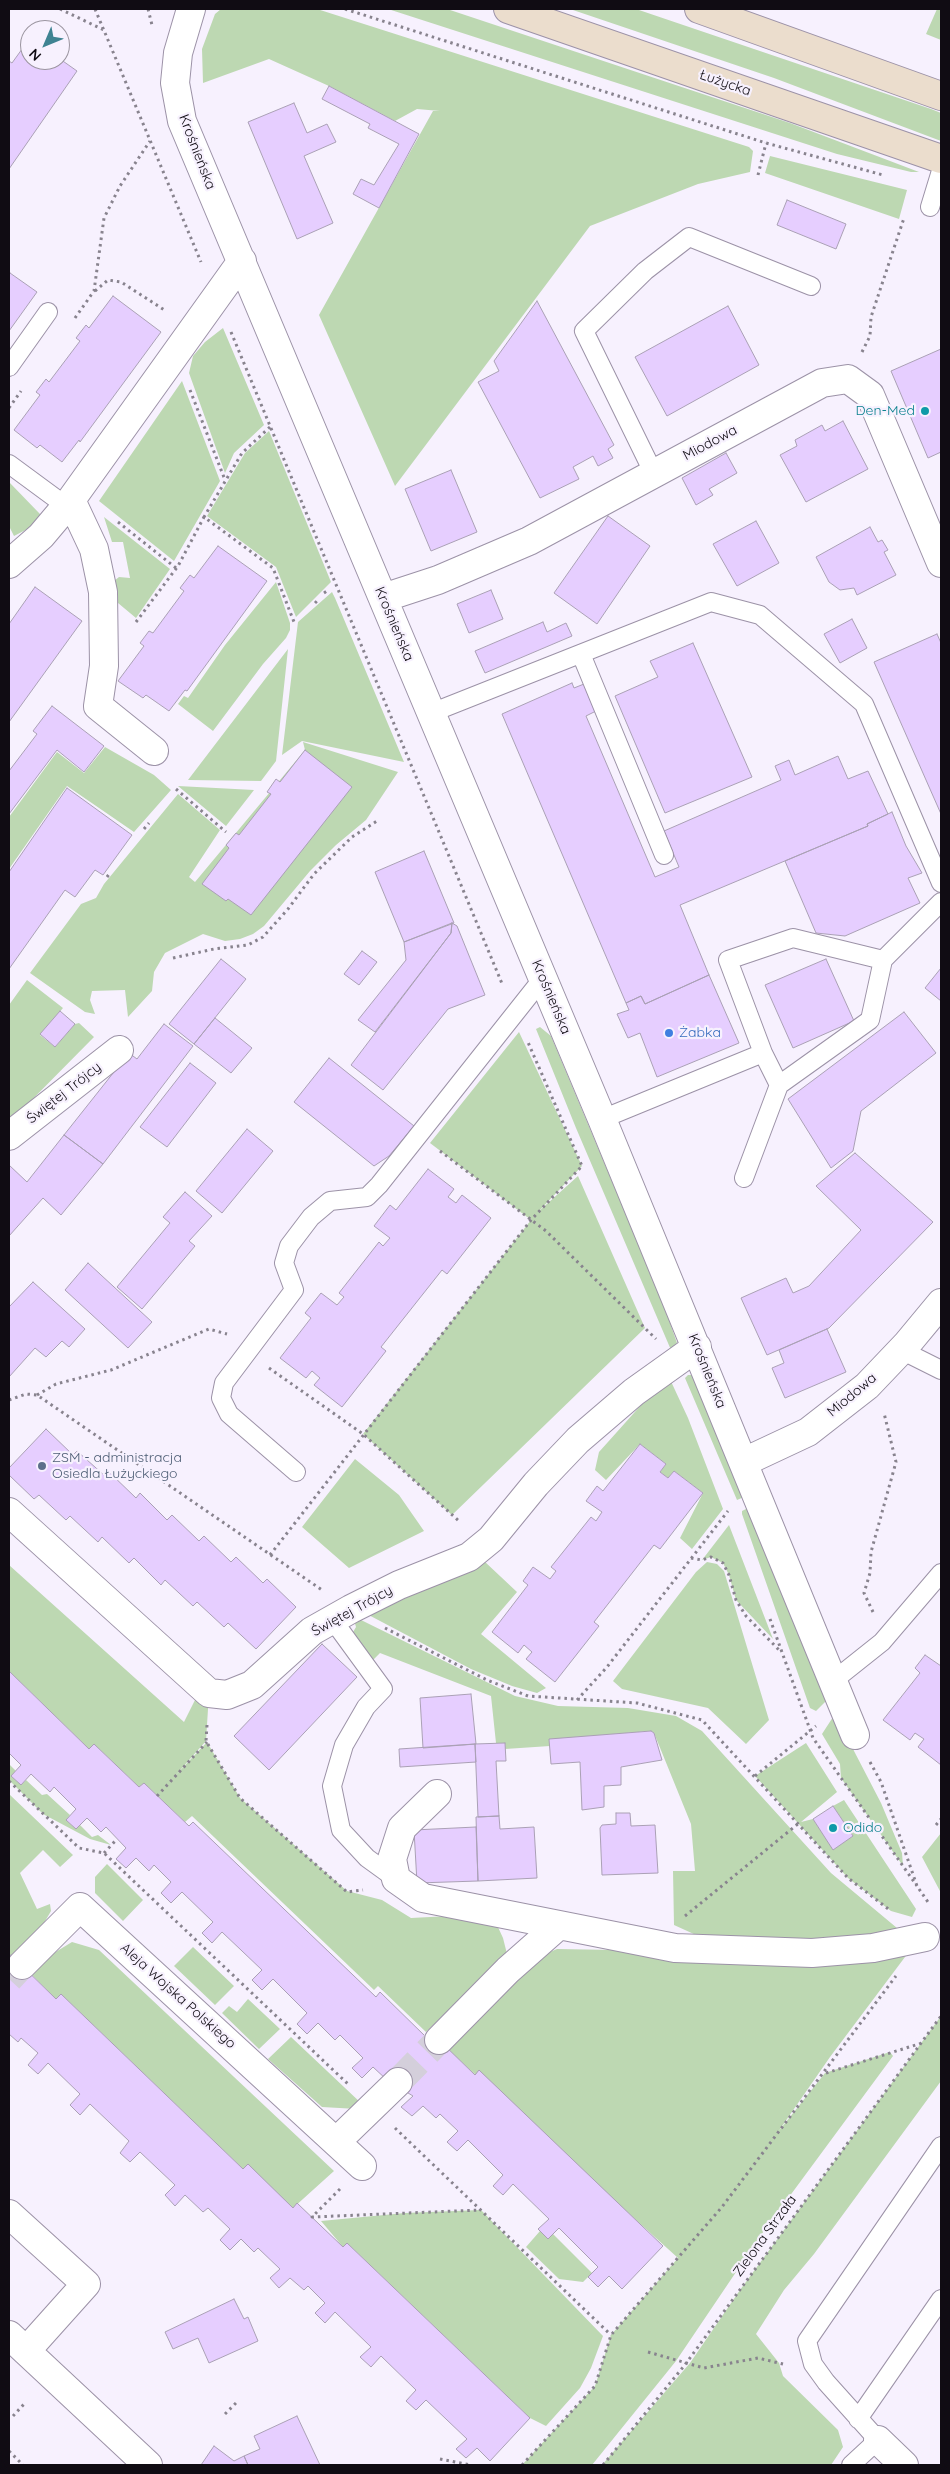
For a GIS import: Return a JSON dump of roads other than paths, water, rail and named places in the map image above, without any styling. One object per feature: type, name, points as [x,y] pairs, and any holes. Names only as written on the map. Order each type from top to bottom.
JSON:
[{"type":"main road","name":"Łużycka","points":[[508,9],[941,160]]},
{"type":"main road","points":[[699,9],[941,96]]},
{"type":"street","name":"Krośnieńska","points":[[191,9],[178,53],[175,83],[182,121],[602,1119],[855,1735]]},
{"type":"street","points":[[9,564],[41,536],[69,503],[242,261]]},
{"type":"street","name":"Miodowa","points":[[382,598],[438,580],[529,541],[822,383],[848,379],[870,395],[941,563]]},
{"type":"street","points":[[69,503],[94,549],[103,597],[104,666],[98,706],[154,751]]},
{"type":"street","name":"Świętej Trójcy","points":[[9,1136],[120,1050]]},
{"type":"street","name":"Miodowa","points":[[744,1462],[808,1432],[876,1376],[941,1303]]},
{"type":"street","name":"Świętej Trójcy","points":[[9,1512],[210,1692],[226,1695],[252,1685],[312,1631],[400,1586],[445,1569],[469,1557],[485,1544],[578,1440],[634,1392],[697,1347]]},
{"type":"street","points":[[437,1794],[402,1828],[392,1859],[401,1883],[423,1898],[671,1948],[770,1953],[873,1948],[925,1937]]},
{"type":"street","name":"Aleja Wojska Polskiego","points":[[22,1965],[80,1907],[337,2141],[362,2166]]},
{"type":"street","points":[[439,2040],[508,1970],[559,1925]]},
{"type":"street","points":[[337,2141],[398,2082]]},
{"type":"street","points":[[9,2214],[86,2284],[18,2343],[148,2465]]},
{"type":"street","points":[[878,2440],[904,2465]]},
{"type":"lane","points":[[930,207],[941,171]]},
{"type":"lane","points":[[654,474],[584,331],[645,271],[689,237],[811,286]]},
{"type":"lane","points":[[9,367],[48,312]]},
{"type":"lane","points":[[9,464],[69,503]]},
{"type":"lane","points":[[431,714],[711,602],[760,615],[864,704],[941,883]]},
{"type":"lane","points":[[581,654],[664,855]]},
{"type":"lane","points":[[744,1178],[779,1085],[870,1020],[884,960],[941,902]]},
{"type":"lane","points":[[779,1085],[763,1053],[728,960],[794,938],[884,960]]},
{"type":"lane","points":[[296,1472],[229,1414],[221,1398],[224,1383],[294,1290],[284,1263],[289,1246],[311,1217],[330,1201],[367,1197],[419,1135],[543,978]]},
{"type":"lane","points":[[602,1119],[763,1053]]},
{"type":"lane","points":[[901,1350],[941,1370]]},
{"type":"lane","points":[[837,1692],[888,1636],[941,1573]]},
{"type":"lane","points":[[342,1614],[383,1689],[366,1707],[344,1745],[332,1786],[341,1830],[367,1858],[401,1883]]},
{"type":"lane","points":[[851,2465],[878,2440],[830,2388],[813,2364],[808,2341],[941,2146]]},
{"type":"lane","points":[[858,2419],[941,2299]]},
{"type":"tunnel","points":[[9,1979],[22,1965]]},
{"type":"tunnel","points":[[398,2082],[439,2040]]},
{"type":"place","name":"Den-Med","points":[[925,411]]},
{"type":"place","name":"Żabka","points":[[669,1033]]},
{"type":"place","name":"ZSM - administracja Osiedla Łużyckiego","points":[[42,1466]]},
{"type":"place","name":"Odido","points":[[833,1828]]}]
